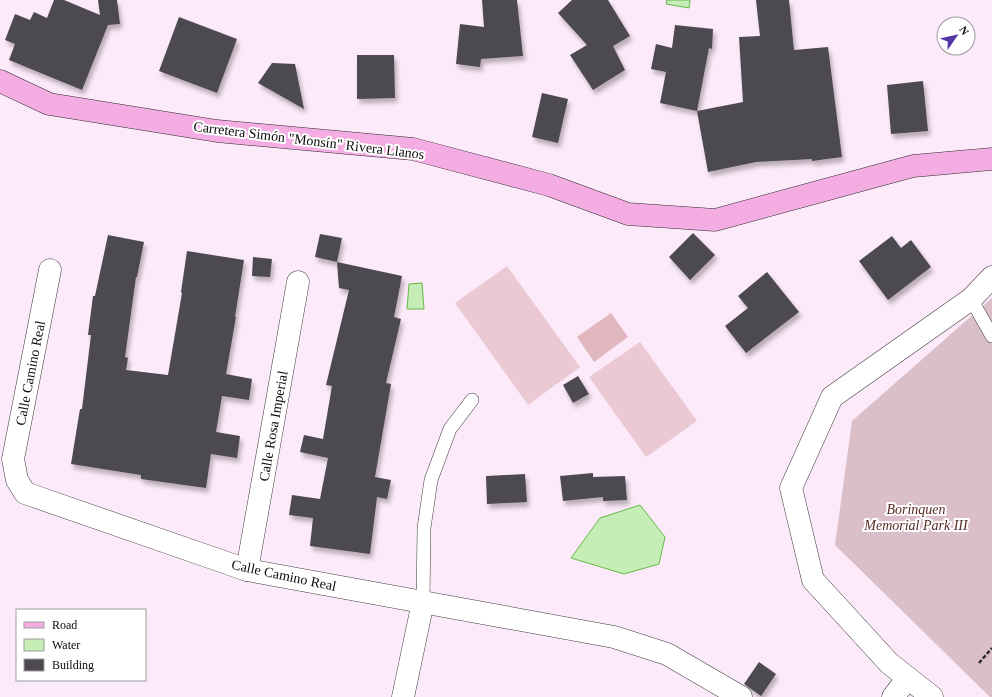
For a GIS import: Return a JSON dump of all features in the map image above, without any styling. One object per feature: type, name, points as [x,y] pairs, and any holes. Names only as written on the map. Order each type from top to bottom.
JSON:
[{"type":"street","name":"Carretera Simón \"Monsín\" Rivera Llanos","points":[[0,81],[49,104],[216,131],[413,150],[549,185],[628,214],[715,220],[913,166],[992,159]]},
{"type":"street","name":"Calle Camino Real","points":[[50,270],[13,459],[17,480],[25,492],[247,570],[614,637],[667,654],[741,697]]},
{"type":"street","points":[[932,697],[889,663],[813,580],[791,488],[832,397],[971,299],[992,277]]},
{"type":"street","name":"Calle Rosa Imperial","points":[[247,570],[298,282]]},
{"type":"street","points":[[403,697],[423,602]]},
{"type":"street","points":[[894,697],[908,678]]},
{"type":"lane","points":[[971,299],[992,336]]},
{"type":"lane","points":[[423,602],[424,528],[431,480],[450,429],[472,400]]},
{"type":"path","points":[[979,663],[992,648]]},
{"type":"shaded area","points":[[507,266],[580,367],[528,405],[455,303]]},
{"type":"shaded area","points":[[611,313],[628,337],[594,362],[577,337]]},
{"type":"shaded area","points":[[640,342],[697,421],[646,457],[589,377]]},
{"type":"green space","name":"Borinquen Memorial Park III","points":[[992,298],[992,697],[990,697],[835,545],[852,421]]},
{"type":"water","points":[[667,0],[690,0],[689,8],[666,4]]},
{"type":"water","points":[[422,283],[424,309],[407,309],[409,284]]},
{"type":"water","points":[[640,505],[665,537],[659,564],[624,574],[571,558],[600,518]]},
{"type":"building","points":[[54,0],[64,0],[100,15],[98,0],[117,0],[120,24],[108,25],[82,90],[9,60],[15,44],[5,40],[15,14],[30,20],[34,12],[47,18]]},
{"type":"building","points":[[482,0],[517,0],[523,56],[481,59],[480,67],[456,64],[460,24],[484,27]]},
{"type":"building","points":[[572,0],[608,0],[630,36],[613,46],[625,70],[593,90],[570,55],[587,45],[558,13]]},
{"type":"building","points":[[756,0],[789,0],[794,50],[828,47],[842,157],[812,161],[812,159],[756,162],[708,172],[697,111],[743,102],[739,37],[760,36]]},
{"type":"building","points":[[179,17],[237,39],[217,93],[159,71]]},
{"type":"building","points":[[675,25],[713,29],[712,49],[709,48],[697,111],[660,103],[666,72],[651,69],[656,44],[672,48]]},
{"type":"building","points":[[357,55],[394,55],[395,98],[357,99]]},
{"type":"building","points":[[272,63],[295,64],[304,109],[258,83]]},
{"type":"building","points":[[923,81],[928,131],[891,134],[887,85]]},
{"type":"building","points":[[542,93],[568,99],[558,143],[532,137]]},
{"type":"building","points":[[693,233],[715,255],[690,280],[669,257]]},
{"type":"building","points":[[320,234],[342,238],[337,262],[315,257]]},
{"type":"building","points":[[108,235],[144,242],[136,277],[125,357],[128,358],[126,370],[168,375],[182,293],[187,251],[244,260],[226,374],[252,379],[249,400],[222,396],[216,432],[240,436],[237,458],[211,454],[206,488],[141,479],[141,475],[71,464],[80,409],[82,409],[91,335],[88,335],[93,296],[95,296]]},
{"type":"building","points":[[892,236],[901,248],[911,240],[931,267],[888,300],[859,261]]},
{"type":"building","points":[[253,257],[272,259],[270,277],[252,276]]},
{"type":"building","points":[[337,262],[402,276],[394,317],[401,319],[386,383],[391,384],[375,477],[391,480],[387,499],[377,497],[370,554],[310,546],[313,518],[289,515],[292,495],[320,499],[328,458],[300,452],[304,435],[323,439],[332,386],[326,385],[349,290],[339,288]]},
{"type":"building","points":[[767,272],[799,312],[746,353],[725,326],[748,308],[738,296]]},
{"type":"building","points":[[578,376],[589,394],[573,403],[563,385]]},
{"type":"building","points":[[593,473],[593,477],[625,476],[627,500],[603,501],[603,497],[563,501],[560,476]]},
{"type":"building","points":[[525,474],[527,502],[487,504],[486,476]]},
{"type":"building","points":[[759,662],[776,674],[761,696],[744,684]]}]
